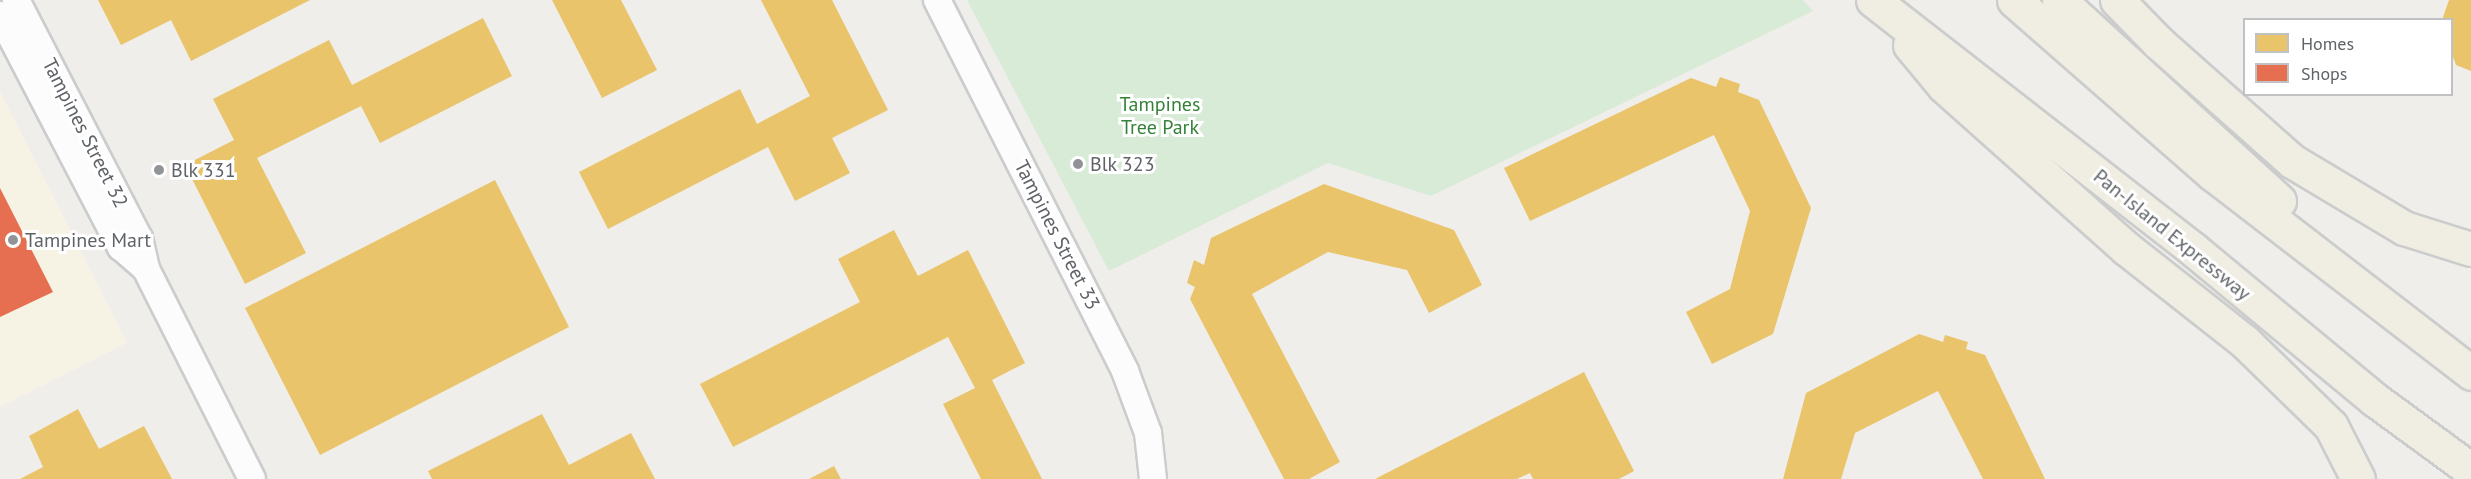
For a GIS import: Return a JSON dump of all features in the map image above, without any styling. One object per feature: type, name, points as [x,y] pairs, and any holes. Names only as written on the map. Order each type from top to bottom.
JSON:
[{"type":"highway","name":"Pan-Island Expressway","points":[[1873,0],[2194,250],[2374,399],[2471,470]]},
{"type":"highway","points":[[1873,0],[1944,86],[2127,249],[2244,341],[2323,418],[2358,479]]},
{"type":"highway","points":[[2014,0],[2213,174],[2471,373]]},
{"type":"highway","points":[[2059,0],[2418,331]]},
{"type":"highway","points":[[2117,0],[2159,43],[2292,161],[2404,228],[2471,249]]},
{"type":"street","name":"Tampines Street 32","points":[[16,0],[139,238],[146,269],[252,479]]},
{"type":"street","name":"Tampines Street 33","points":[[938,0],[1125,371],[1148,433],[1153,479]]},
{"type":"street","name":"Tampines Street 32","points":[[0,15],[121,247],[146,269]]},
{"type":"shaded area","points":[[0,91],[127,343],[0,407]]},
{"type":"green space","name":"Tampines Tree Park","points":[[967,0],[1803,0],[1813,11],[1431,196],[1328,163],[1109,271]]},
{"type":"building: Homes","points":[[98,0],[310,0],[191,61],[171,20],[121,45]]},
{"type":"building: Homes","points":[[552,0],[621,0],[657,70],[602,98]]},
{"type":"building: Homes","points":[[761,0],[832,0],[888,110],[832,138],[850,173],[795,201],[768,147],[608,229],[579,172],[740,89],[757,124],[810,96]]},
{"type":"building: Homes","points":[[2449,0],[2471,0],[2471,71],[2456,65],[2453,57],[2453,18],[2443,18]]},
{"type":"building: Homes","points":[[483,18],[512,76],[380,143],[361,106],[257,158],[306,253],[245,284],[185,165],[234,140],[213,99],[329,40],[352,85]]},
{"type":"building: Homes","points":[[1720,77],[1740,84],[1738,92],[1759,100],[1811,208],[1773,334],[1712,364],[1686,312],[1730,289],[1750,211],[1714,135],[1530,221],[1504,168],[1691,78],[1716,87]]},
{"type":"building: Homes","points":[[495,180],[569,327],[320,455],[245,308]]},
{"type":"building: Homes","points":[[1324,184],[1454,230],[1482,285],[1429,313],[1407,270],[1328,252],[1252,294],[1340,462],[1309,479],[1284,479],[1190,299],[1195,287],[1187,283],[1194,260],[1204,265],[1211,238]]},
{"type":"building: Homes","points":[[894,230],[918,276],[968,250],[1025,363],[992,380],[1042,479],[981,479],[943,404],[975,388],[948,337],[733,447],[700,384],[860,302],[838,259]]},
{"type":"building: Homes","points":[[1919,334],[1943,342],[1945,335],[1968,342],[1966,349],[1985,355],[2045,479],[1983,479],[1938,391],[1855,433],[1841,479],[1783,479],[1806,393]]},
{"type":"building: Homes","points":[[1584,372],[1634,471],[1619,479],[1533,479],[1530,473],[1517,479],[1375,479]]},
{"type":"building: Homes","points":[[78,409],[99,449],[144,426],[172,479],[20,479],[43,467],[29,436]]},
{"type":"building: Homes","points":[[542,414],[569,465],[631,433],[655,479],[432,479],[428,471]]},
{"type":"building: Homes","points":[[834,466],[841,479],[809,479]]},
{"type":"building: Shops","name":"Tampines Mart","points":[[0,188],[53,292],[0,317]]},
{"type":"place","name":"Blk 323","points":[[1078,164]]},
{"type":"place","name":"Blk 331","points":[[159,170]]},
{"type":"place","name":"Tampines Mart","points":[[13,240]]}]
